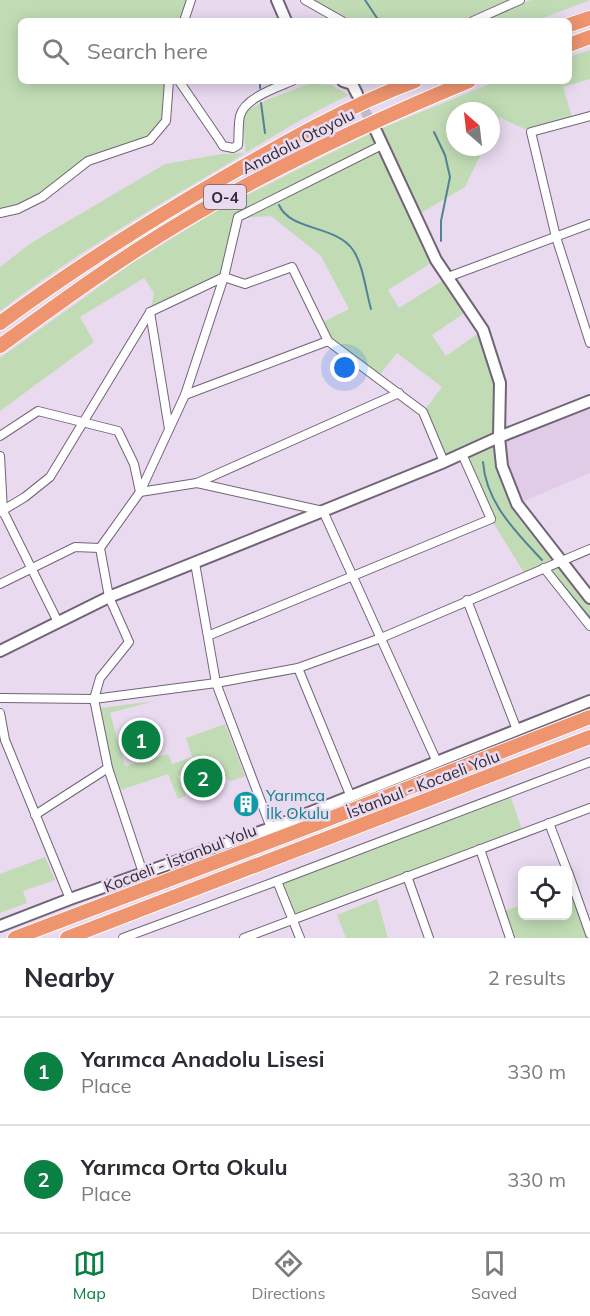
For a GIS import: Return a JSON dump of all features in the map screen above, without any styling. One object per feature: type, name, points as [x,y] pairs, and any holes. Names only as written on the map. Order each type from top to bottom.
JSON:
[{"type":"highway","points":[[572,24],[590,18]]},
{"type":"highway","points":[[572,44],[590,38]]},
{"type":"highway","name":"Anadolu Otoyolu","points":[[0,322],[100,252],[251,161],[322,123],[407,84]]},
{"type":"highway","name":"Anadolu Otoyolu","points":[[0,346],[116,264],[180,223],[267,174],[332,141],[462,84]]},
{"type":"highway","name":"Kocaeli - İstanbul Yolu","points":[[15,938],[590,717]]},
{"type":"highway","name":"İstanbul - Kocaeli Yolu","points":[[67,938],[590,737]]},
{"type":"highway","points":[[73,938],[89,930]]},
{"type":"main road","points":[[277,0],[285,18]]},
{"type":"main road","points":[[375,131],[436,260],[483,330],[500,383],[498,437],[502,466],[518,504],[590,598]]},
{"type":"main road","points":[[0,651],[108,597],[589,402]]},
{"type":"main road","points":[[0,926],[271,828],[590,701]]},
{"type":"street","points":[[185,18],[191,0]]},
{"type":"street","points":[[305,0],[337,18]]},
{"type":"street","points":[[480,18],[520,0]]},
{"type":"street","points":[[0,213],[18,209],[42,197],[88,161],[150,140],[166,121],[169,84]]},
{"type":"street","points":[[181,84],[223,146],[233,148],[238,145],[240,117],[244,108],[265,93],[285,84]]},
{"type":"street","points":[[590,116],[531,132],[556,237],[590,343]]},
{"type":"street","points":[[143,873],[108,768],[94,699],[100,678],[129,642],[108,597],[100,548],[140,492],[185,395],[224,277],[238,217],[382,145]]},
{"type":"street","points":[[448,278],[590,224]]},
{"type":"street","points":[[2,512],[51,477],[150,312],[224,277],[245,284],[292,267],[328,341],[423,412],[444,462]]},
{"type":"street","points":[[150,312],[169,430]]},
{"type":"street","points":[[185,395],[328,341]]},
{"type":"street","points":[[140,492],[197,483],[399,393]]},
{"type":"street","points":[[0,436],[39,411],[118,431],[134,464],[140,492]]},
{"type":"street","points":[[210,635],[491,519],[462,454]]},
{"type":"street","points":[[0,456],[2,512],[58,622]]},
{"type":"street","points":[[197,483],[323,511],[437,762]]},
{"type":"street","points":[[0,584],[75,547],[100,548]]},
{"type":"street","points":[[0,698],[94,699],[216,683],[298,668],[381,638],[590,549]]},
{"type":"street","points":[[195,563],[210,635],[216,683],[271,828]]},
{"type":"street","points":[[544,568],[590,626]]},
{"type":"street","points":[[467,600],[517,730]]},
{"type":"street","points":[[298,668],[351,797]]},
{"type":"street","points":[[0,713],[5,740],[70,899]]},
{"type":"street","points":[[0,749],[5,740]]},
{"type":"street","points":[[123,938],[590,762]]},
{"type":"street","points":[[35,815],[108,768]]},
{"type":"street","points":[[244,938],[590,808]]},
{"type":"street","points":[[549,823],[565,866]]},
{"type":"street","points":[[480,849],[510,938]]},
{"type":"street","points":[[407,876],[429,938]]},
{"type":"street","points":[[277,881],[300,938]]},
{"type":"street","points":[[572,885],[590,934]]},
{"type":"shaded area","points":[[590,405],[590,473],[517,504],[499,437]]},
{"type":"green space","points":[[0,0],[191,0],[185,18],[18,18],[18,84],[169,84],[166,121],[150,140],[88,161],[42,197],[0,213]]},
{"type":"green space","points":[[305,0],[513,0],[480,18],[337,18]]},
{"type":"green space","points":[[531,0],[590,0],[543,18],[486,18]]},
{"type":"green space","points":[[590,50],[590,79],[563,87],[573,120],[531,132],[500,117],[500,102],[446,102],[446,156],[480,156],[465,187],[416,216],[436,260],[388,290],[399,308],[448,277],[469,310],[432,335],[446,356],[483,330],[500,383],[499,437],[517,504],[590,598],[590,626],[545,568],[526,576],[491,519],[462,454],[444,462],[423,412],[442,387],[397,353],[378,377],[328,341],[319,324],[349,309],[321,256],[271,216],[238,218],[224,277],[150,312],[154,293],[144,278],[80,317],[94,342],[0,411],[0,358],[131,264],[221,208],[375,131],[490,84],[572,84],[572,56]]},
{"type":"green space","points":[[308,84],[331,85],[349,95],[297,122],[246,153],[242,118],[244,112],[267,100]]},
{"type":"green space","points":[[245,153],[105,238],[0,311],[0,267],[31,243],[165,164],[222,154]]},
{"type":"green space","points":[[154,701],[110,713],[125,766],[168,754],[172,764],[192,757],[186,738],[225,724],[245,776],[231,781],[227,779],[218,759],[178,776],[186,796],[178,799],[168,774],[121,790],[111,763],[100,708]]},
{"type":"green space","points":[[509,792],[523,833],[293,919],[277,881]]},
{"type":"green space","points":[[45,857],[55,880],[23,891],[27,903],[0,913],[0,874]]},
{"type":"green space","points":[[572,887],[590,938],[510,938],[501,912],[518,906],[518,920],[572,920]]},
{"type":"green space","points":[[377,899],[388,938],[346,938],[337,915]]},
{"type":"waterway","points":[[365,0],[377,18]]},
{"type":"waterway","points":[[261,103],[265,133]]},
{"type":"waterway","points":[[434,132],[445,155],[450,177],[441,221],[441,241]]},
{"type":"waterway","points":[[279,205],[293,219],[336,236],[353,250],[362,270],[371,309]]},
{"type":"waterway","points":[[483,462],[485,477],[496,504],[542,560]]},
{"type":"waterway","points":[[555,576],[590,618]]},
{"type":"tunnel","points":[[358,97],[374,128]]},
{"type":"place","name":"Yarımca Anadolu Lisesi","points":[[141,740]]},
{"type":"place","name":"Yarımca Orta Okulu","points":[[203,778]]},
{"type":"place","name":"Yarımca İlk Okulu","points":[[246,804]]}]
